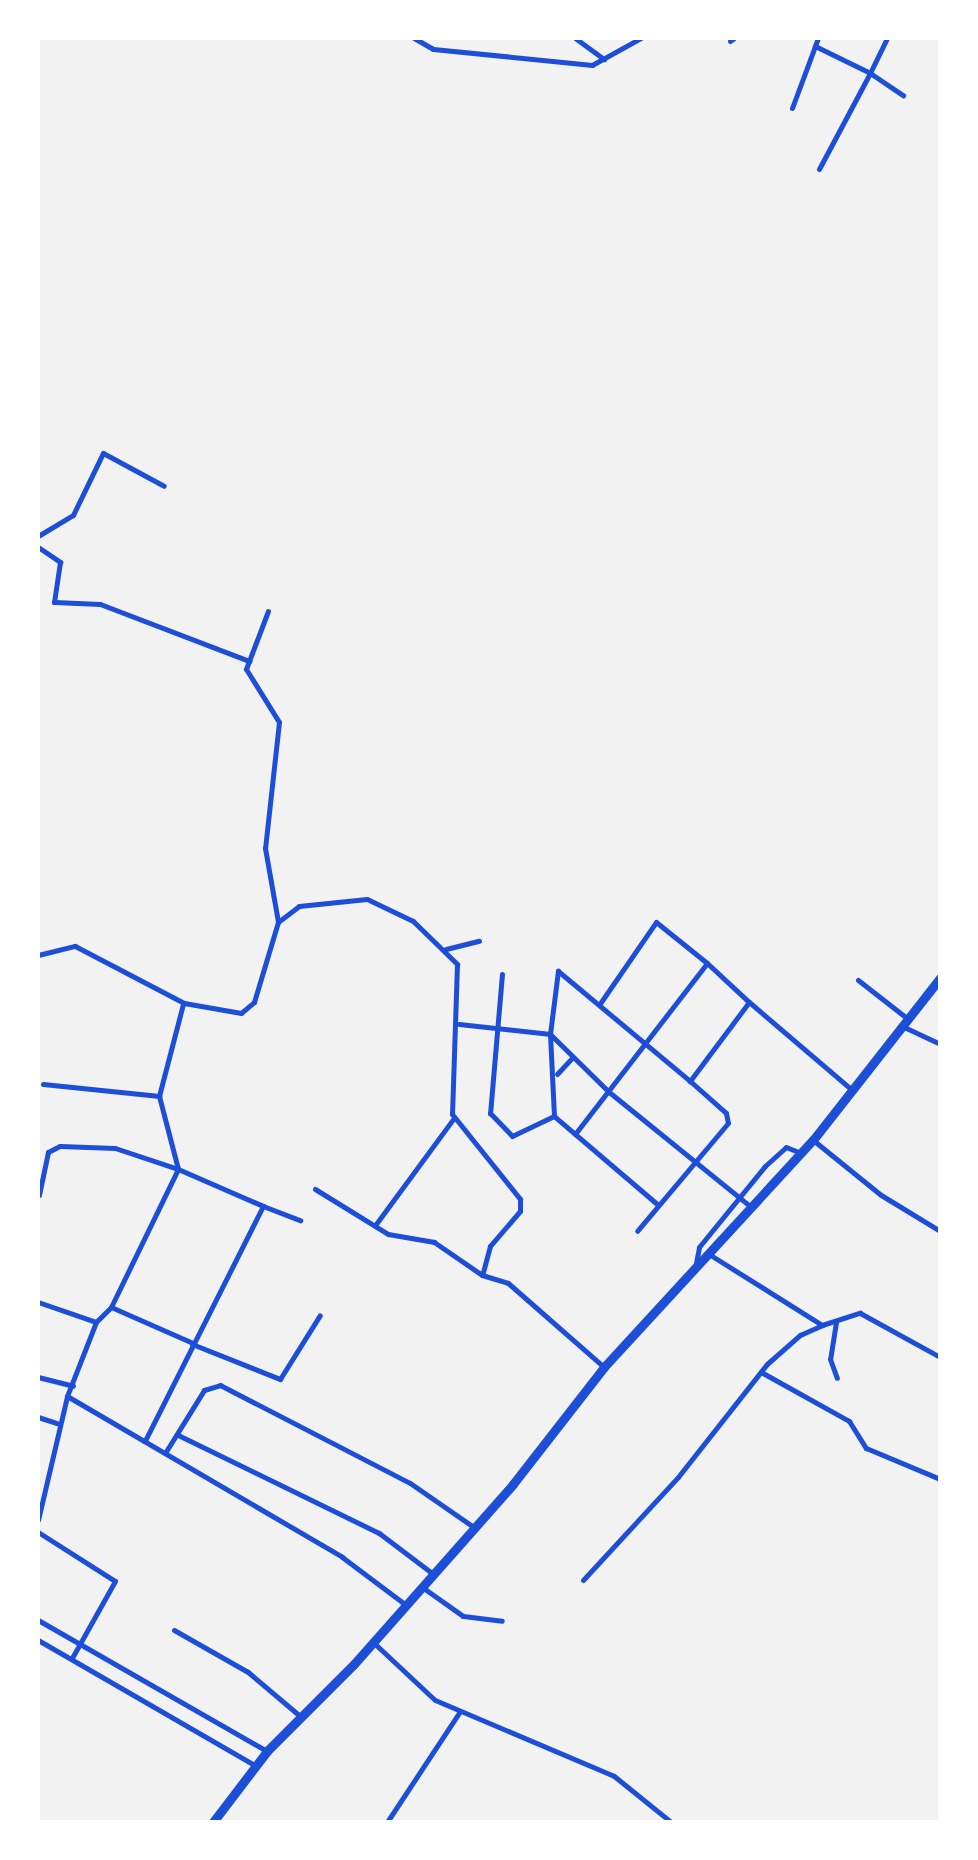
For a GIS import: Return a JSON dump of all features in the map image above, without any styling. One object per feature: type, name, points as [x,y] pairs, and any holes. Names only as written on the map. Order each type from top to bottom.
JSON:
[{"type":"main road","points":[[213,1822],[267,1750],[374,1642],[475,1528],[604,1367],[712,1256],[802,1153],[940,978]]},
{"type":"street","points":[[414,38],[439,50],[592,64],[641,38]]},
{"type":"street","points":[[575,38],[604,59]]},
{"type":"street","points":[[792,108],[818,38]]},
{"type":"street","points":[[818,169],[886,38]]},
{"type":"street","points":[[815,46],[903,95]]},
{"type":"street","points":[[38,536],[73,515],[103,452],[164,486]]},
{"type":"street","points":[[38,547],[60,562],[54,602],[100,604],[249,661]]},
{"type":"street","points":[[38,954],[75,946],[184,1003],[249,1010],[278,922],[265,848],[279,722],[247,671],[268,612]]},
{"type":"street","points":[[278,922],[322,900],[367,899],[413,921],[457,964],[460,1024],[454,1118],[376,1224]]},
{"type":"street","points":[[602,1002],[656,922],[852,1090]]},
{"type":"street","points":[[446,950],[479,941]]},
{"type":"street","points":[[575,1134],[648,1045],[706,963]]},
{"type":"street","points":[[554,1116],[550,1034],[558,970],[602,1002],[729,1121],[637,1231]]},
{"type":"street","points":[[502,974],[490,1113],[512,1136],[554,1116]]},
{"type":"street","points":[[858,980],[905,1022],[940,1044]]},
{"type":"street","points":[[690,1081],[749,1002]]},
{"type":"street","points":[[38,1520],[67,1396],[96,1322],[111,1307],[178,1170],[159,1096],[184,1003]]},
{"type":"street","points":[[460,1024],[550,1034],[608,1092],[753,1208]]},
{"type":"street","points":[[555,1076],[572,1058]]},
{"type":"street","points":[[43,1084],[159,1096]]},
{"type":"street","points":[[554,1116],[657,1204]]},
{"type":"street","points":[[454,1118],[521,1204],[491,1242],[482,1275]]},
{"type":"street","points":[[813,1140],[937,1229],[940,1216]]},
{"type":"street","points":[[39,1195],[48,1152],[60,1146],[104,1146],[178,1170],[300,1220]]},
{"type":"street","points":[[699,1270],[696,1252],[783,1148],[802,1153]]},
{"type":"street","points":[[315,1190],[392,1235],[434,1242],[482,1275],[508,1283],[604,1367]]},
{"type":"street","points":[[145,1440],[263,1206]]},
{"type":"street","points":[[712,1256],[822,1325]]},
{"type":"street","points":[[38,1302],[96,1322]]},
{"type":"street","points":[[111,1307],[280,1379],[320,1315]]},
{"type":"street","points":[[582,1580],[678,1477],[760,1372],[800,1334],[860,1313],[940,1357]]},
{"type":"street","points":[[836,1378],[830,1359],[838,1320]]},
{"type":"street","points":[[760,1372],[848,1421],[866,1448],[940,1479]]},
{"type":"street","points":[[38,1376],[73,1386]]},
{"type":"street","points":[[166,1453],[204,1390],[220,1384],[410,1483],[475,1528]]},
{"type":"street","points":[[67,1396],[342,1557],[406,1605]]},
{"type":"street","points":[[38,1416],[60,1424]]},
{"type":"street","points":[[177,1435],[378,1534],[433,1574]]},
{"type":"street","points":[[38,1532],[115,1581],[71,1659]]},
{"type":"street","points":[[422,1587],[463,1616],[502,1621]]},
{"type":"street","points":[[38,1620],[267,1750]]},
{"type":"street","points":[[174,1630],[248,1672],[301,1717]]},
{"type":"street","points":[[38,1640],[256,1766]]},
{"type":"street","points":[[374,1642],[407,1679],[459,1712],[614,1776],[671,1822]]},
{"type":"street","points":[[142,1700],[152,1684]]},
{"type":"street","points":[[387,1822],[459,1712]]}]
